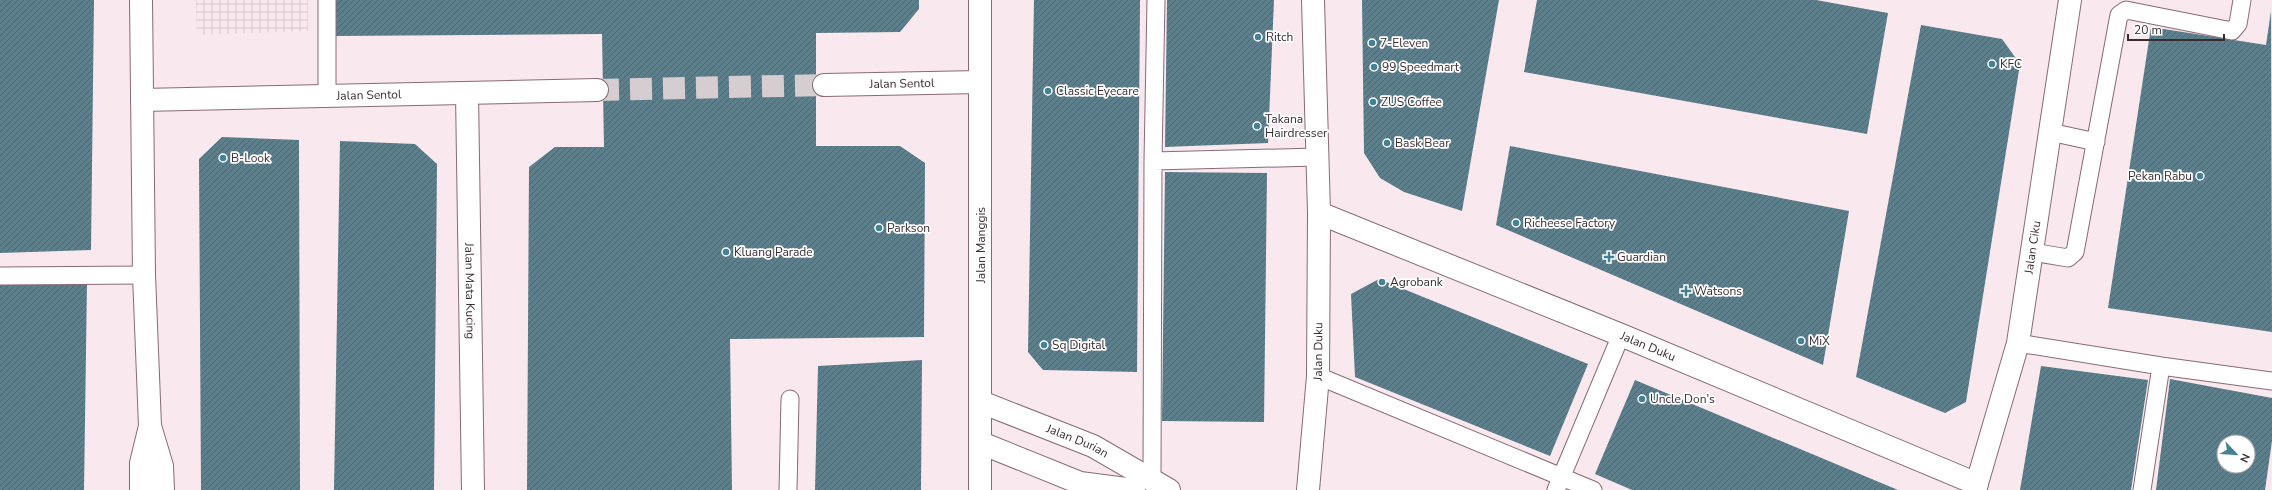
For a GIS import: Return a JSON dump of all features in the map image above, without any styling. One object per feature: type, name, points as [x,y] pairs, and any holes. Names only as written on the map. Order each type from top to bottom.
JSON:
[{"type":"street","points":[[141,0],[144,275],[150,426],[162,466],[163,490]]},
{"type":"street","name":"Jalan Manggis","points":[[980,0],[980,490]]},
{"type":"street","name":"Jalan Duku","points":[[1308,490],[1318,376],[1319,213],[1313,0]]},
{"type":"street","name":"Jalan Ciku","points":[[1976,487],[2018,343],[2070,0]]},
{"type":"street","name":"Jalan Sentol","points":[[824,85],[980,82]]},
{"type":"street","name":"Jalan Sentol","points":[[142,100],[597,90]]},
{"type":"street","name":"Jalan Mata Kucing","points":[[467,93],[473,490]]},
{"type":"street","name":"Jalan Duku","points":[[1319,213],[1621,336],[1976,487]]},
{"type":"street","name":"Jalan Durian","points":[[981,402],[1093,446],[1152,487]]},
{"type":"street","points":[[141,490],[141,463],[150,426]]},
{"type":"street","points":[[981,443],[1080,483],[1152,487]]},
{"type":"lane","points":[[327,0],[327,96]]},
{"type":"lane","points":[[1152,487],[1153,162],[1156,0]]},
{"type":"lane","points":[[2032,252],[2068,258],[2075,252],[2119,15],[2126,10],[2232,30],[2238,24],[2242,0]]},
{"type":"lane","points":[[2050,132],[2096,142]]},
{"type":"lane","points":[[1153,162],[1317,157]]},
{"type":"lane","points":[[0,276],[144,275]]},
{"type":"lane","points":[[1559,484],[1621,336]]},
{"type":"lane","points":[[2018,343],[2161,366],[2272,381]]},
{"type":"lane","points":[[2142,490],[2161,366]]},
{"type":"lane","points":[[1318,376],[1559,484],[1593,490]]},
{"type":"lane","points":[[788,490],[790,399]]},
{"type":"shaded area","points":[[0,0],[2272,0],[2272,490],[0,490]]},
{"type":"shaded area","points":[[196,0],[308,0],[308,31],[197,35]]},
{"type":"building","points":[[0,0],[94,0],[91,250],[0,253]]},
{"type":"building","name":"Kluang Parade","points":[[335,0],[919,0],[919,9],[900,32],[816,33],[816,146],[900,146],[925,163],[924,337],[730,339],[732,490],[527,490],[529,167],[555,147],[604,147],[602,34],[334,36]]},
{"type":"building","points":[[1034,0],[1140,0],[1137,372],[1043,370],[1028,352]]},
{"type":"building","points":[[1167,0],[1274,0],[1268,143],[1165,147]]},
{"type":"building","points":[[1362,0],[1499,0],[1462,211],[1404,192],[1380,178],[1364,153]]},
{"type":"building","points":[[1537,0],[1816,0],[1888,13],[1867,134],[1524,72]]},
{"type":"building","name":"Pekan Rabu","points":[[2271,11],[2272,332],[2108,308],[2151,27],[2266,45]]},
{"type":"building","points":[[1921,25],[2002,39],[2020,64],[1966,402],[1945,413],[1856,377]]},
{"type":"building","points":[[222,137],[299,140],[300,490],[201,490],[199,159]]},
{"type":"building","points":[[340,141],[415,144],[437,164],[434,490],[334,490]]},
{"type":"building","points":[[1510,146],[1849,211],[1823,365],[1496,225]]},
{"type":"building","points":[[1165,172],[1267,173],[1264,422],[1162,421]]},
{"type":"building","points":[[1379,279],[1588,364],[1550,456],[1355,377],[1351,294]]},
{"type":"building","points":[[87,281],[84,490],[0,490],[0,284]]},
{"type":"building","points":[[922,360],[921,490],[815,490],[818,366]]},
{"type":"building","points":[[2041,366],[2148,380],[2131,490],[2020,490]]},
{"type":"building","points":[[2170,379],[2272,398],[2272,441],[2265,490],[2156,490]]},
{"type":"building","points":[[1635,380],[1898,490],[1632,490],[1595,474]]},
{"type":"tunnel","points":[[597,90],[824,85]]},
{"type":"place","name":"Ritch","points":[[1258,37]]},
{"type":"place","name":"7-Eleven","points":[[1372,43]]},
{"type":"place","name":"KFC","points":[[1992,64]]},
{"type":"place","name":"99 Speedmart","points":[[1374,67]]},
{"type":"place","name":"Classic Eyecare","points":[[1048,91]]},
{"type":"place","name":"ZUS Coffee","points":[[1373,102]]},
{"type":"place","name":"Takana Hairdresser","points":[[1257,126]]},
{"type":"place","name":"Bask Bear","points":[[1387,143]]},
{"type":"place","name":"B-Look","points":[[223,158]]},
{"type":"place","name":"Pekan Rabu","points":[[2200,176]]},
{"type":"place","name":"Richeese Factory","points":[[1516,223]]},
{"type":"place","name":"Parkson","points":[[879,228]]},
{"type":"place","name":"Kluang Parade","points":[[726,252]]},
{"type":"place","name":"Guardian","points":[[1609,257]]},
{"type":"place","name":"Agrobank","points":[[1382,282]]},
{"type":"place","name":"Watsons","points":[[1686,291]]},
{"type":"place","name":"MiX","points":[[1801,341]]},
{"type":"place","name":"Sq Digital","points":[[1044,345]]},
{"type":"place","name":"Uncle Don's","points":[[1642,399]]}]
